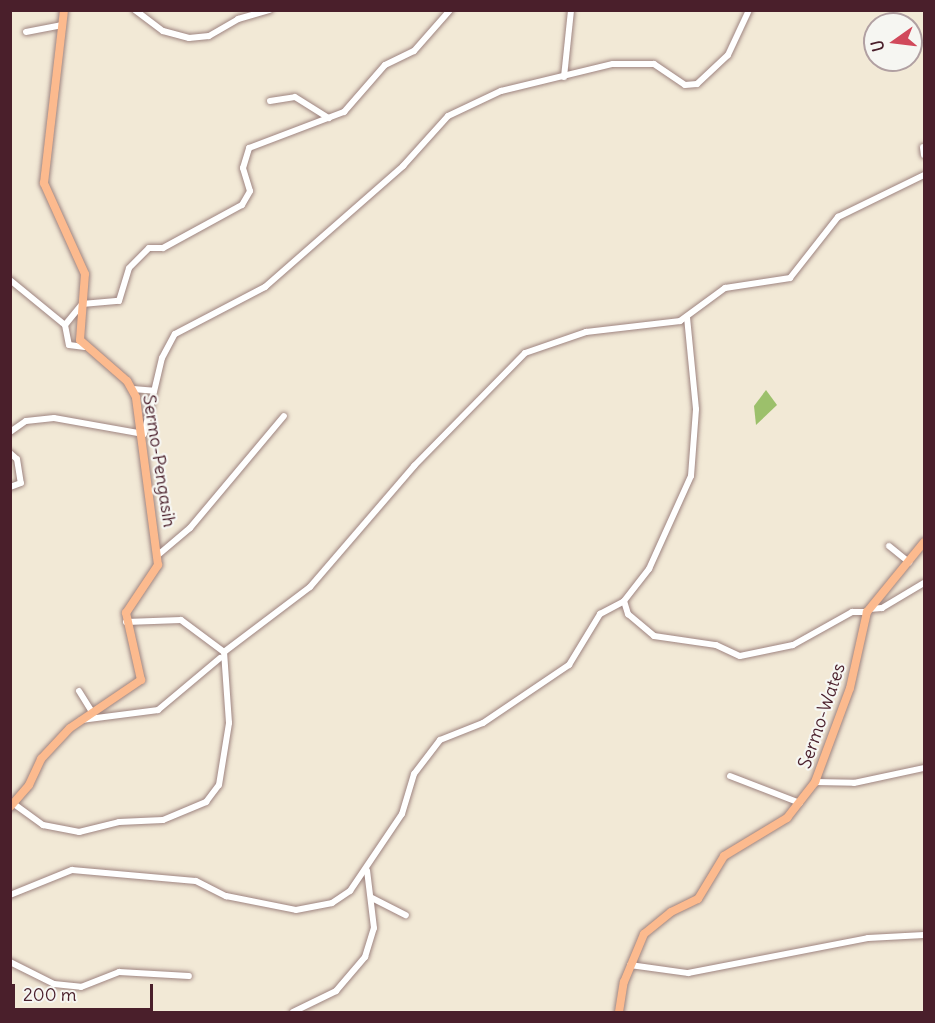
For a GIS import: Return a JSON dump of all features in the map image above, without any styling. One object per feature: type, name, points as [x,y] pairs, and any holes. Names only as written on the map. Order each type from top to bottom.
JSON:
[{"type":"main road","points":[[64,10],[44,183],[82,263],[79,334],[85,347]]},
{"type":"main road","name":"Sermo-Pengasih","points":[[85,347],[133,389],[144,434],[158,555],[155,573],[130,601],[126,622]]},
{"type":"main road","name":"Sermo-Wates","points":[[620,1012],[630,964],[644,934],[666,914],[698,899],[724,856],[767,833],[800,803],[815,782],[850,688],[868,611],[924,542]]},
{"type":"main road","points":[[12,805],[41,759],[81,720],[141,680],[126,622]]},
{"type":"street","points":[[135,10],[163,32],[189,38],[209,36],[238,19],[270,10]]},
{"type":"street","points":[[65,325],[82,304],[119,301],[129,268],[149,248],[163,248],[237,209],[250,191],[243,168],[249,148],[344,112],[384,65],[414,51],[450,10]]},
{"type":"street","points":[[564,77],[571,10]]},
{"type":"street","points":[[10,432],[26,421],[54,418],[144,434],[166,347],[182,327],[265,287],[403,166],[448,116],[501,91],[564,77],[646,63],[685,85],[697,84],[728,55],[749,10]]},
{"type":"street","points":[[26,32],[62,25]]},
{"type":"street","points":[[270,101],[295,97],[329,118]]},
{"type":"street","points":[[923,147],[924,155]]},
{"type":"street","points":[[81,720],[158,710],[222,655],[310,587],[414,466],[525,353],[586,332],[687,317],[725,288],[790,278],[838,217],[924,175]]},
{"type":"street","points":[[10,280],[65,325],[69,345],[85,347]]},
{"type":"street","points":[[10,895],[72,870],[196,880],[226,896],[306,910],[342,897],[367,871],[402,814],[414,774],[440,740],[483,723],[569,664],[600,614],[624,601],[649,569],[691,476],[696,409],[687,317]]},
{"type":"street","points":[[133,389],[154,391]]},
{"type":"street","points":[[158,555],[190,528],[284,416]]},
{"type":"street","points":[[10,453],[17,459],[21,483],[10,486]]},
{"type":"street","points":[[889,546],[909,562]]},
{"type":"street","points":[[624,601],[628,614],[654,636],[716,645],[740,656],[793,645],[852,612],[882,608],[924,583]]},
{"type":"street","points":[[12,805],[43,825],[79,832],[163,820],[206,802],[219,785],[229,723],[222,655],[181,620],[126,622]]},
{"type":"street","points":[[79,691],[93,713]]},
{"type":"street","points":[[815,782],[854,783],[924,768]]},
{"type":"street","points":[[730,776],[800,803]]},
{"type":"street","points":[[293,1012],[336,991],[365,957],[374,928],[367,871]]},
{"type":"street","points":[[372,898],[406,915]]},
{"type":"street","points":[[630,964],[688,974],[868,938],[924,935]]},
{"type":"street","points":[[10,962],[54,984],[81,987],[120,972],[189,976]]},
{"type":"green space","points":[[766,390],[777,405],[756,425],[754,406]]}]
